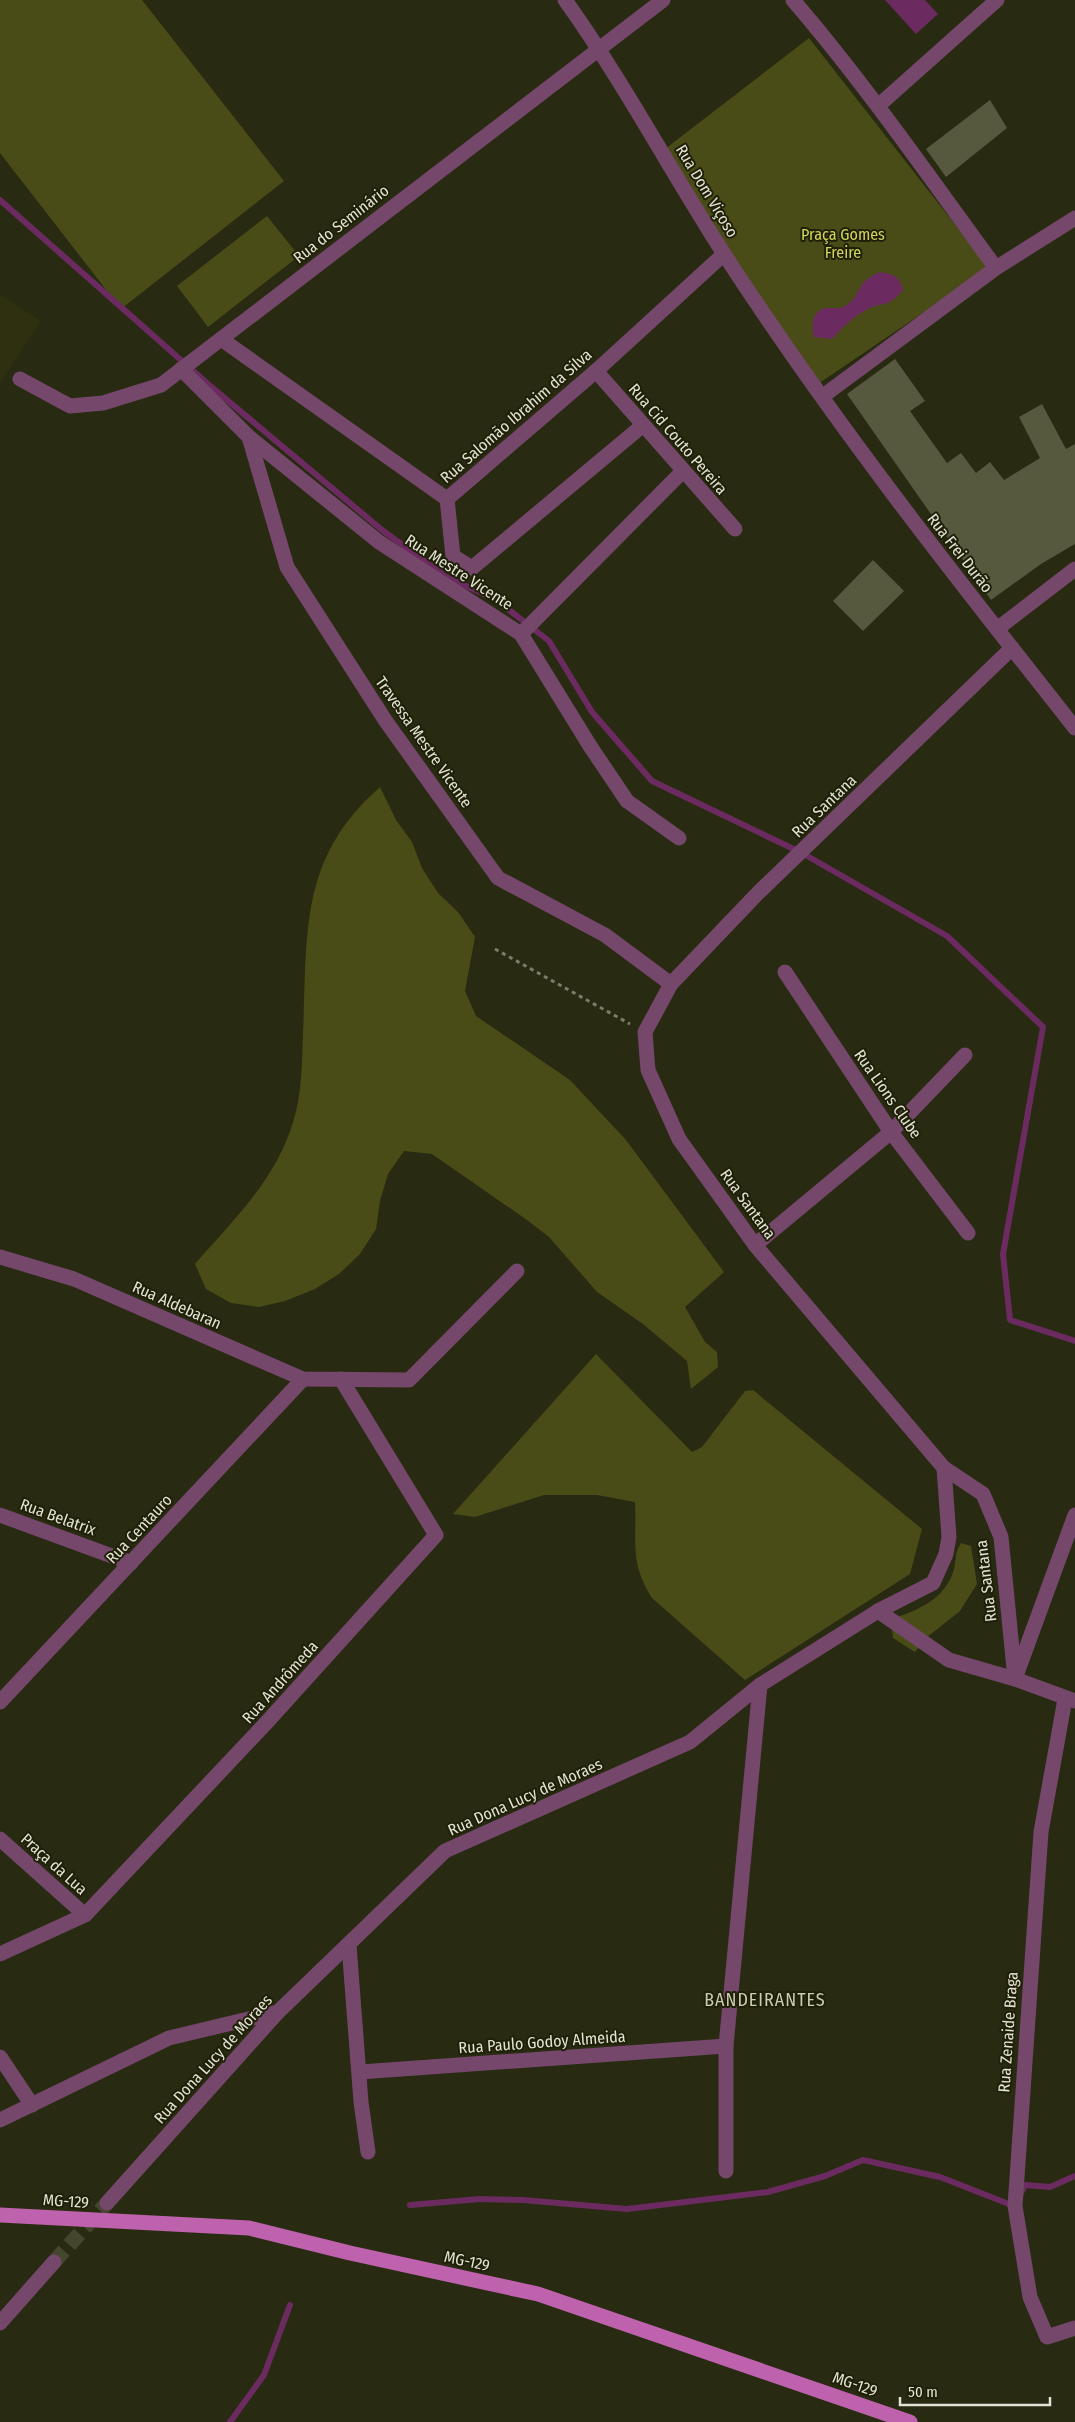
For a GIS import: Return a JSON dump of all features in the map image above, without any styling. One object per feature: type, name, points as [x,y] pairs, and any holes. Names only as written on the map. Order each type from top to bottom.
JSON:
[{"type":"main road","name":"MG-129","points":[[0,2215],[249,2228],[350,2253],[538,2294],[910,2422]]},
{"type":"street","name":"Rua Dom Viçoso","points":[[565,0],[599,48],[724,254],[823,396]]},
{"type":"street","name":"Rua do Seminário","points":[[20,379],[70,406],[103,403],[161,385],[663,0]]},
{"type":"street","points":[[793,0],[878,106],[996,268]]},
{"type":"street","points":[[878,106],[997,0]]},
{"type":"street","points":[[823,396],[996,268],[1075,218]]},
{"type":"street","name":"Rua Salomão Ibrahim da Silva","points":[[221,339],[447,499],[596,371],[724,254]]},
{"type":"street","name":"Rua Mestre Vicente","points":[[181,369],[249,437],[379,542],[521,634],[590,746],[627,801],[678,838]]},
{"type":"street","name":"Rua Cid Couto Pereira","points":[[596,371],[682,472],[735,529]]},
{"type":"street","name":"Rua Frei Durão","points":[[823,396],[934,550],[1075,728]]},
{"type":"street","points":[[447,499],[453,556],[472,568],[642,426]]},
{"type":"street","name":"Travessa Mestre Vicente","points":[[249,437],[287,567],[386,720],[498,878],[605,935],[670,984]]},
{"type":"street","points":[[521,634],[682,472]]},
{"type":"street","points":[[997,629],[1075,569]]},
{"type":"street","name":"Rua Santana","points":[[1012,648],[759,892],[670,984],[645,1032],[648,1070],[679,1139],[755,1245],[944,1468],[983,1494],[1001,1538],[1015,1679]]},
{"type":"street","name":"Rua Lions Clube","points":[[785,972],[891,1132],[968,1233]]},
{"type":"street","points":[[755,1245],[891,1132],[965,1055]]},
{"type":"street","name":"Rua Aldebaran","points":[[0,1257],[74,1279],[303,1379],[409,1380],[517,1271]]},
{"type":"street","name":"Rua Centauro","points":[[0,1702],[303,1379]]},
{"type":"street","name":"Rua Andrômeda","points":[[0,1954],[85,1915],[267,1722],[436,1534],[340,1379]]},
{"type":"street","name":"Rua Dona Lucy de Moraes","points":[[107,2203],[278,2012],[446,1851],[690,1742],[760,1685],[878,1611],[933,1583],[946,1554],[949,1538],[944,1468]]},
{"type":"street","name":"Rua Belatrix","points":[[0,1515],[131,1562]]},
{"type":"street","points":[[1015,1679],[1075,1515]]},
{"type":"street","points":[[878,1611],[949,1660],[1015,1679],[1070,1700]]},
{"type":"street","points":[[726,2171],[726,2046],[760,1685]]},
{"type":"street","name":"Rua Zenaide Braga","points":[[1070,1700],[1041,1832],[1015,2206],[1018,2234],[1030,2296],[1047,2336],[1075,2328]]},
{"type":"street","name":"Praça da Lua","points":[[0,1839],[85,1915]]},
{"type":"street","points":[[349,1945],[368,2152]]},
{"type":"street","points":[[0,2120],[169,2038],[278,2012]]},
{"type":"street","name":"Rua Paulo Godoy Almeida","points":[[360,2072],[726,2046]]},
{"type":"street","points":[[0,2057],[32,2105]]},
{"type":"street","points":[[0,2323],[54,2262]]},
{"type":"path","points":[[495,949],[645,1032]]},
{"type":"shaded area","points":[[885,0],[925,0],[938,14],[916,34]]},
{"type":"shaded area","points":[[880,272],[892,275],[898,279],[903,290],[893,300],[861,313],[832,339],[814,337],[813,323],[816,313],[825,308],[845,306],[851,302],[866,280]]},
{"type":"shaded area","points":[[0,294],[41,321],[0,383]]},
{"type":"green space","points":[[0,0],[142,0],[284,181],[121,309],[0,153]]},
{"type":"green space","name":"Praça Gomes Freire","points":[[809,38],[989,268],[815,386],[665,149]]},
{"type":"green space","points":[[267,216],[299,256],[208,327],[177,286]]},
{"type":"green space","points":[[380,787],[396,820],[412,842],[422,868],[438,893],[458,912],[475,937],[465,991],[476,1016],[570,1080],[626,1140],[724,1272],[685,1307],[705,1342],[717,1352],[718,1367],[691,1389],[687,1361],[643,1324],[597,1292],[549,1237],[432,1154],[404,1151],[388,1174],[380,1201],[376,1229],[360,1254],[339,1274],[315,1289],[285,1301],[259,1307],[231,1303],[206,1289],[195,1264],[253,1197],[277,1161],[294,1119],[301,1077],[308,930],[321,870],[334,842],[353,814]]},
{"type":"green space","points":[[596,1354],[692,1452],[702,1447],[745,1391],[753,1390],[922,1529],[910,1574],[745,1680],[652,1598],[637,1562],[635,1502],[597,1495],[544,1495],[475,1517],[453,1514]]},
{"type":"green space","points":[[961,1543],[971,1546],[977,1584],[960,1611],[926,1638],[915,1652],[893,1638],[891,1619],[920,1608],[937,1596],[950,1579],[954,1569],[956,1553]]},
{"type":"building","points":[[990,100],[1007,128],[946,177],[926,149]]},
{"type":"building","points":[[895,359],[925,401],[910,411],[947,463],[961,453],[976,473],[990,462],[1004,480],[1040,458],[1019,417],[1042,404],[1066,449],[1075,444],[1075,544],[1041,564],[991,600],[847,394]]},
{"type":"building","points":[[873,560],[904,591],[863,631],[833,601]]},
{"type":"waterway","points":[[0,200],[208,384],[382,530],[446,577],[495,599],[549,641],[592,712],[652,781],[802,853],[947,936],[1043,1027],[1003,1254],[1010,1320],[1075,1341]]},
{"type":"waterway","points":[[410,2205],[480,2199],[523,2200],[627,2209],[768,2192],[825,2176],[863,2160],[940,2177],[1014,2206]]},
{"type":"waterway","points":[[1020,2195],[1025,2185],[1050,2187],[1075,2176]]},
{"type":"waterway","points":[[230,2422],[264,2375],[290,2305]]},
{"type":"tunnel","points":[[54,2262],[107,2203]]},
{"type":"district","name":"BANDEIRANTES","points":[[765,2000]]}]
